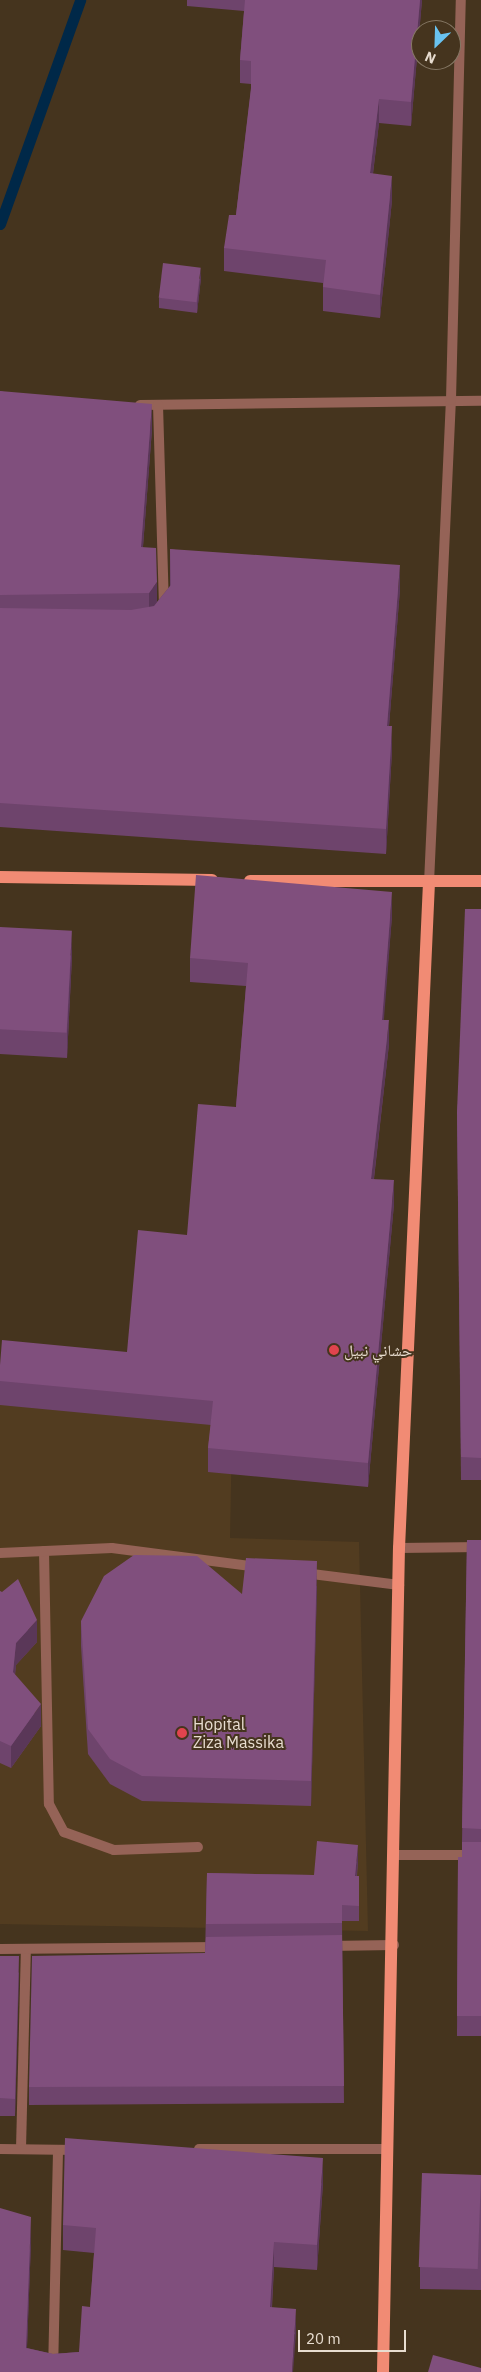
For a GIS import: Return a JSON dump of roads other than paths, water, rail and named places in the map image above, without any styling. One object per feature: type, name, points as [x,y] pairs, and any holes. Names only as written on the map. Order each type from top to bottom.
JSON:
[{"type":"main road","points":[[0,877],[429,883],[481,881]]},
{"type":"main road","points":[[383,2372],[396,1855],[399,1548],[429,883]]},
{"type":"street","points":[[429,883],[451,400],[461,0]]},
{"type":"street","points":[[129,405],[481,401]]},
{"type":"street","points":[[158,405],[164,609],[159,616]]},
{"type":"street","points":[[399,1548],[481,1547]]},
{"type":"street","points":[[0,1554],[44,1550],[112,1548],[274,1570]]},
{"type":"street","points":[[44,1550],[49,1804],[64,1832],[114,1850],[198,1847]]},
{"type":"street","points":[[293,1572],[399,1585]]},
{"type":"street","points":[[396,1855],[481,1855]]},
{"type":"street","points":[[314,1946],[394,1945]]},
{"type":"street","points":[[0,1949],[234,1947]]},
{"type":"street","points":[[21,2149],[26,1949]]},
{"type":"street","points":[[184,2149],[388,2148]]},
{"type":"street","points":[[0,2149],[87,2150]]},
{"type":"street","points":[[54,2372],[58,2150]]},
{"type":"waterway","points":[[0,224],[80,0]]},
{"type":"place","name":"حشاني نبيل","points":[[334,1350]]},
{"type":"place","name":"Hopital Ziza Massika","points":[[182,1733]]}]
